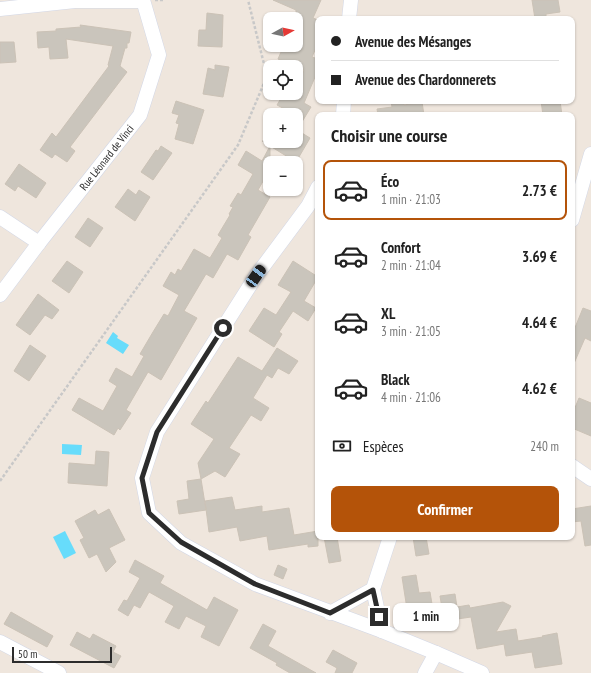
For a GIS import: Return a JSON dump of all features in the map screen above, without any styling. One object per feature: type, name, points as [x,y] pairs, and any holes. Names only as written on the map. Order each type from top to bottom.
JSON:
[{"type":"street","points":[[348,16],[351,0]]},
{"type":"street","points":[[0,9],[75,1],[143,1]]},
{"type":"street","name":"Rue Léonard de Vinci","points":[[0,295],[140,115],[158,55],[143,1]]},
{"type":"street","points":[[575,210],[591,154]]},
{"type":"street","points":[[313,209],[256,276],[157,432],[142,478],[149,513],[181,542],[255,584],[436,652],[480,672]]},
{"type":"street","points":[[0,217],[39,243]]},
{"type":"street","points":[[575,468],[591,479]]},
{"type":"street","points":[[382,631],[373,590],[389,540]]},
{"type":"street","points":[[330,613],[373,590]]},
{"type":"street","points":[[0,642],[59,673]]},
{"type":"street","points":[[425,673],[436,652]]},
{"type":"path","points":[[0,481],[238,145],[267,76],[248,0]]},
{"type":"water","points":[[113,332],[118,336],[117,338],[129,345],[123,354],[106,343]]},
{"type":"water","points":[[62,444],[82,445],[81,455],[62,454]]},
{"type":"water","points":[[65,531],[76,553],[64,559],[53,537]]},
{"type":"building","points":[[273,0],[321,0],[313,18],[315,19],[315,50],[312,57],[315,58],[315,77],[304,103],[311,107],[303,120],[303,108],[283,108],[277,105],[280,100],[303,100],[303,60],[278,59],[281,52],[303,52],[303,12],[296,12],[296,10]]},
{"type":"building","points":[[532,0],[558,0],[560,12],[546,14],[546,16],[535,16]]},
{"type":"building","points":[[207,13],[223,15],[222,47],[198,46],[199,30],[206,30]]},
{"type":"building","points":[[80,25],[131,32],[129,43],[127,43],[127,48],[125,48],[120,66],[127,72],[70,147],[75,151],[67,162],[55,154],[52,158],[40,150],[52,133],[56,137],[109,66],[113,46],[66,39],[68,58],[50,59],[49,47],[38,48],[37,32],[81,27]]},
{"type":"building","points":[[0,42],[14,42],[16,62],[0,63]]},
{"type":"building","points":[[215,65],[229,67],[223,97],[203,94],[208,68],[215,70]]},
{"type":"building","points":[[176,101],[204,110],[193,144],[175,139],[179,124],[176,123],[179,115],[172,113]]},
{"type":"building","points":[[392,104],[422,104],[424,112],[378,112],[377,109],[392,107]]},
{"type":"building","points":[[541,104],[560,104],[562,112],[543,112]]},
{"type":"building","points":[[303,134],[310,138],[300,156],[286,156],[273,148],[303,148]]},
{"type":"building","points":[[161,146],[172,153],[153,180],[141,172],[156,150],[158,151]]},
{"type":"building","points":[[269,148],[270,148],[270,156],[265,156]]},
{"type":"building","points":[[246,151],[262,161],[263,159],[263,181],[258,190],[263,193],[263,196],[270,197],[248,235],[251,237],[238,260],[227,254],[213,278],[206,274],[184,311],[197,318],[161,380],[148,372],[126,410],[131,413],[120,430],[118,428],[114,435],[72,410],[79,398],[103,411],[117,386],[109,381],[116,368],[132,377],[144,356],[140,354],[164,314],[168,316],[179,295],[163,286],[171,272],[175,275],[178,269],[181,271],[194,249],[210,258],[222,238],[218,235],[230,215],[229,214],[233,207],[230,206],[238,193],[241,195],[253,174],[238,165]]},
{"type":"building","points":[[19,164],[46,183],[36,198],[18,186],[15,191],[5,184]]},
{"type":"building","points":[[128,189],[136,195],[139,190],[150,197],[135,221],[115,207]]},
{"type":"building","points":[[88,218],[103,228],[90,247],[75,237]]},
{"type":"building","points":[[67,261],[83,272],[69,293],[52,281]]},
{"type":"building","points":[[293,261],[315,275],[315,282],[304,301],[315,307],[315,310],[308,321],[293,311],[279,332],[282,334],[274,347],[249,331],[264,308],[276,315],[291,292],[278,285]]},
{"type":"building","points":[[38,294],[59,310],[52,319],[45,315],[30,335],[16,325]]},
{"type":"building","points":[[583,308],[591,311],[591,341],[585,338],[575,361],[575,328]]},
{"type":"building","points":[[30,345],[46,356],[29,381],[14,371]]},
{"type":"building","points":[[277,348],[298,361],[289,374],[278,368],[272,378],[267,375],[253,398],[269,408],[261,421],[251,415],[229,448],[240,454],[225,477],[215,471],[201,479],[198,463],[214,439],[191,424],[206,401],[208,403],[238,357],[262,371]]},
{"type":"building","points":[[579,398],[591,403],[591,436],[575,429],[575,408]]},
{"type":"building","points":[[96,451],[109,452],[107,486],[68,483],[69,463],[95,465]]},
{"type":"building","points":[[201,479],[206,510],[179,514],[177,501],[189,499],[187,481]]},
{"type":"building","points":[[232,497],[235,510],[262,506],[262,512],[289,508],[294,535],[315,532],[315,540],[318,540],[318,546],[308,547],[308,544],[269,550],[267,536],[240,541],[237,527],[209,532],[205,501]]},
{"type":"building","points":[[591,506],[591,545],[585,546],[581,521],[575,522],[575,509]]},
{"type":"building","points":[[109,509],[125,540],[109,548],[116,562],[106,572],[97,554],[89,558],[80,540],[84,538],[75,521],[95,510],[98,515]]},
{"type":"building","points":[[325,540],[338,540],[341,561],[329,563]]},
{"type":"building","points":[[413,540],[427,540],[429,554],[416,556]]},
{"type":"building","points":[[135,560],[164,576],[160,583],[207,610],[214,597],[238,610],[219,646],[201,637],[206,626],[186,616],[179,629],[165,622],[174,606],[149,592],[140,608],[134,605],[128,616],[118,610],[124,600],[127,601],[140,578],[129,572]]},
{"type":"building","points":[[278,565],[287,569],[283,579],[274,575]]},
{"type":"building","points":[[416,575],[419,593],[430,592],[432,604],[427,605],[421,613],[412,608],[407,609],[402,577]]},
{"type":"building","points":[[455,594],[457,607],[469,605],[470,608],[503,602],[511,606],[496,632],[516,629],[518,641],[557,633],[562,664],[535,668],[532,652],[506,656],[504,644],[477,649],[471,617],[444,621],[440,596]]},
{"type":"building","points":[[11,612],[53,636],[47,647],[4,624]]},
{"type":"building","points":[[263,624],[276,631],[268,646],[316,673],[290,673],[276,665],[277,663],[250,648]]},
{"type":"building","points":[[77,632],[90,639],[93,634],[116,646],[113,652],[121,656],[114,668],[70,645]]},
{"type":"building","points":[[333,650],[357,663],[352,673],[335,673],[337,668],[326,662]]},
{"type":"route","points":[[223,328],[157,432],[142,478],[149,513],[181,542],[255,584],[330,613],[373,590],[379,617]]}]
